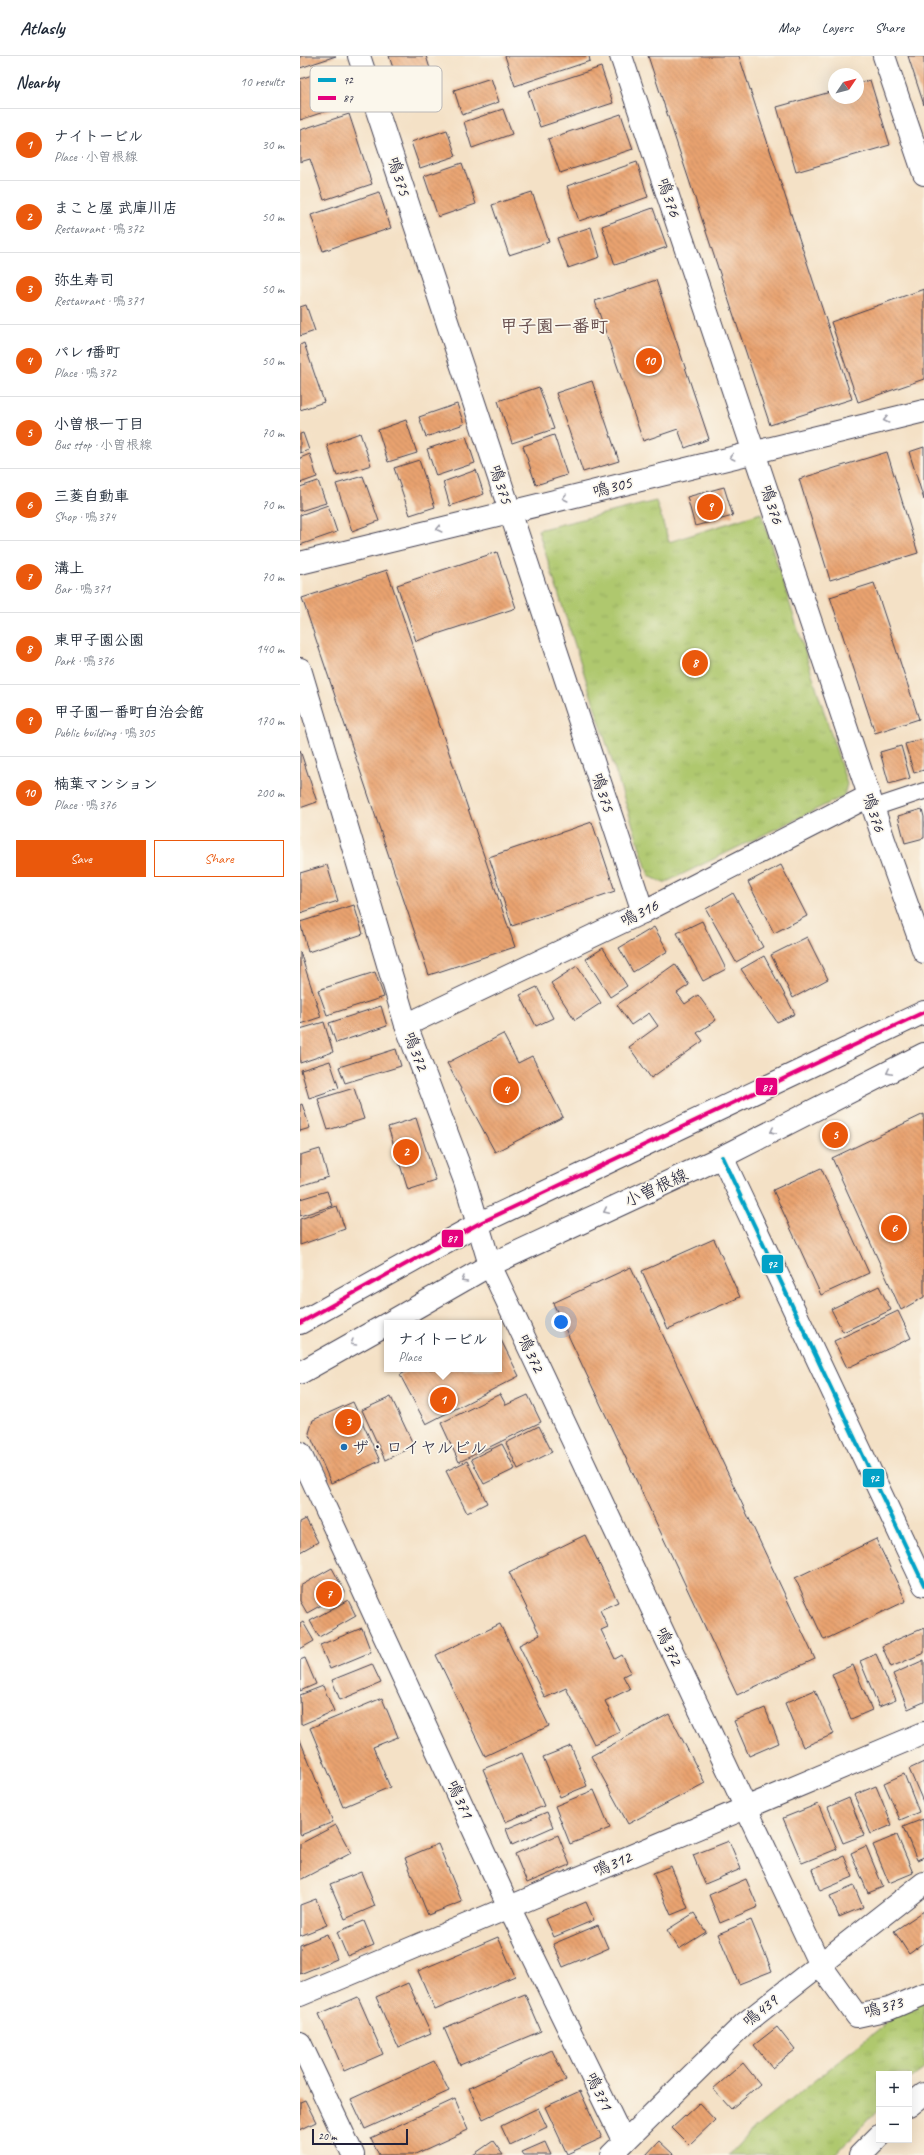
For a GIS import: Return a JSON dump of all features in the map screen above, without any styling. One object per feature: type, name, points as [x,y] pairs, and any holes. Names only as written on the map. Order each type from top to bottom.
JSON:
[{"type":"street","name":"鳴375","points":[[359,56],[362,66]]},
{"type":"street","name":"鳴376","points":[[621,56],[755,452],[871,802],[924,952]]},
{"type":"street","points":[[884,56],[924,174]]},
{"type":"street","name":"鳴375","points":[[378,112],[643,912]]},
{"type":"street","name":"鳴305","points":[[300,563],[924,411]]},
{"type":"street","name":"鳴372","points":[[300,669],[406,1025],[465,1181],[490,1265],[819,1964]]},
{"type":"street","name":"鳴316","points":[[406,1025],[871,802]]},
{"type":"street","points":[[300,1323],[478,1224],[924,1012]]},
{"type":"street","name":"小曽根線","points":[[395,1320],[490,1265],[722,1157],[924,1054]]},
{"type":"street","points":[[722,1157],[924,1585]]},
{"type":"street","name":"小曽根線","points":[[300,1373],[384,1326]]},
{"type":"street","name":"鳴371","points":[[300,1453],[510,1907],[617,2149]]},
{"type":"street","name":"鳴312","points":[[300,1995],[924,1733]]},
{"type":"street","name":"鳴439","points":[[617,2149],[744,2024],[924,1883]]},
{"type":"street","name":"鳴373","points":[[819,1964],[857,2016],[889,2009],[924,1994]]},
{"type":"street","points":[[300,2043],[353,2155]]},
{"type":"street","points":[[912,2104],[924,2094]]},
{"type":"street","points":[[860,2155],[876,2139]]},
{"type":"lane","points":[[871,802],[924,791]]},
{"type":"green space","points":[[656,501],[669,542],[761,513],[847,784],[844,796],[664,883],[649,876],[538,530]]},
{"type":"green space","points":[[924,1993],[924,2069],[912,2078],[912,2071],[876,2071],[876,2111],[835,2155],[729,2155],[750,2132]]},
{"type":"building","points":[[300,56],[336,56],[300,68]]},
{"type":"building","points":[[389,56],[426,56],[429,66],[392,66]]},
{"type":"building","points":[[505,56],[589,56],[590,61],[515,86]]},
{"type":"building","points":[[648,56],[739,56],[852,399],[770,425]]},
{"type":"building","points":[[908,56],[924,56],[924,105]]},
{"type":"building","points":[[601,67],[613,103],[540,127],[528,91]]},
{"type":"building","points":[[310,76],[310,112],[323,112],[300,120],[300,79]]},
{"type":"building","points":[[491,78],[499,102],[462,115],[454,90]]},
{"type":"building","points":[[870,80],[890,145],[796,172],[777,107],[828,93],[828,104],[864,104],[864,82]]},
{"type":"building","points":[[503,109],[512,134],[472,148],[464,122]]},
{"type":"building","points":[[349,114],[372,184],[324,200],[310,159],[300,162],[300,130]]},
{"type":"building","points":[[621,114],[633,149],[560,173],[548,139]]},
{"type":"building","points":[[447,130],[456,156],[420,168],[411,142]]},
{"type":"building","points":[[637,162],[648,197],[579,221],[567,186]]},
{"type":"building","points":[[462,163],[476,204],[438,217],[424,176]]},
{"type":"building","points":[[379,192],[391,228],[323,251],[311,215]]},
{"type":"building","points":[[532,192],[549,242],[509,255],[492,205]]},
{"type":"building","points":[[653,208],[667,247],[615,265],[602,226]]},
{"type":"building","points":[[591,227],[600,257],[568,268],[557,238]]},
{"type":"building","points":[[656,280],[709,439],[685,448],[678,429],[643,441],[595,301]]},
{"type":"building","points":[[924,289],[924,379],[858,402],[831,322]]},
{"type":"building","points":[[306,305],[315,331],[300,336],[300,307]]},
{"type":"building","points":[[304,343],[324,402],[300,410],[300,345]]},
{"type":"building","points":[[592,381],[619,461],[583,472],[556,393]]},
{"type":"building","points":[[539,387],[554,429],[512,443],[498,401]]},
{"type":"building","points":[[457,404],[464,424],[426,437],[419,417]]},
{"type":"building","points":[[406,420],[417,453],[388,462],[378,430]]},
{"type":"building","points":[[303,433],[309,450],[300,453],[300,434]]},
{"type":"building","points":[[360,433],[371,465],[337,476],[327,445]]},
{"type":"building","points":[[554,435],[567,475],[536,485],[523,446]]},
{"type":"building","points":[[466,436],[475,463],[436,476],[427,449]]},
{"type":"building","points":[[924,447],[924,500],[909,452]]},
{"type":"building","points":[[887,452],[918,553],[830,580],[799,479]]},
{"type":"building","points":[[310,454],[317,477],[300,483],[300,458]]},
{"type":"building","points":[[419,460],[435,507],[410,515],[394,468]]},
{"type":"building","points":[[476,470],[484,494],[450,506],[443,482]]},
{"type":"building","points":[[363,476],[379,521],[352,531],[336,484]]},
{"type":"building","points":[[318,481],[326,503],[300,511],[300,487]]},
{"type":"building","points":[[724,487],[733,516],[695,526],[687,497]]},
{"type":"building","points":[[328,505],[337,532],[300,545],[300,515]]},
{"type":"building","points":[[497,552],[516,608],[416,641],[397,585]]},
{"type":"building","points":[[387,570],[515,947],[429,975],[302,598]]},
{"type":"building","points":[[874,583],[919,719],[875,733],[830,597]]},
{"type":"building","points":[[924,739],[924,770],[914,773],[905,744]]},
{"type":"building","points":[[901,746],[910,778],[889,784],[880,752]]},
{"type":"building","points":[[300,750],[317,802],[300,808]]},
{"type":"building","points":[[922,809],[924,817],[924,838],[905,843],[898,816]]},
{"type":"building","points":[[592,822],[615,891],[512,926],[489,857]]},
{"type":"building","points":[[327,865],[338,901],[300,913],[300,873]]},
{"type":"building","points":[[781,865],[807,916],[774,933],[748,882]]},
{"type":"building","points":[[733,893],[763,947],[736,962],[706,909]]},
{"type":"building","points":[[354,905],[363,934],[308,952],[300,922]]},
{"type":"building","points":[[702,921],[726,969],[703,981],[677,933]]},
{"type":"building","points":[[654,927],[668,951],[633,972],[619,948]]},
{"type":"building","points":[[807,937],[828,979],[793,998],[771,955]]},
{"type":"building","points":[[603,948],[627,986],[610,997],[586,959]]},
{"type":"building","points":[[300,952],[321,1017],[300,1024]]},
{"type":"building","points":[[764,956],[795,1014],[777,1022],[741,969]]},
{"type":"building","points":[[675,964],[689,985],[677,993],[685,1004],[698,995],[716,1020],[697,1033],[703,1041],[651,1078],[629,1047],[658,1026],[649,1013],[631,1025],[617,1005]]},
{"type":"building","points":[[577,966],[601,1003],[575,1020],[551,983]]},
{"type":"building","points":[[375,972],[384,997],[327,1015],[318,990]]},
{"type":"building","points":[[537,987],[553,1018],[536,1026],[520,995]]},
{"type":"building","points":[[381,1006],[387,1026],[336,1043],[329,1023]]},
{"type":"building","points":[[324,1022],[333,1052],[300,1063],[300,1029]]},
{"type":"building","points":[[503,1034],[518,1063],[532,1056],[563,1117],[495,1152],[447,1063]]},
{"type":"building","points":[[396,1049],[401,1066],[345,1083],[339,1067]]},
{"type":"building","points":[[330,1061],[339,1088],[309,1098],[301,1070]]},
{"type":"building","points":[[354,1088],[364,1119],[328,1130],[318,1099]]},
{"type":"building","points":[[302,1104],[310,1128],[300,1131],[300,1105]]},
{"type":"building","points":[[924,1114],[924,1297],[901,1310],[832,1158]]},
{"type":"building","points":[[416,1118],[436,1181],[408,1190],[388,1127]]},
{"type":"building","points":[[320,1149],[328,1177],[300,1186],[300,1155]]},
{"type":"building","points":[[821,1168],[869,1273],[821,1295],[773,1190]]},
{"type":"building","points":[[327,1191],[332,1206],[300,1216],[300,1199]]},
{"type":"building","points":[[337,1206],[345,1229],[300,1245],[300,1219]]},
{"type":"building","points":[[714,1239],[740,1297],[668,1329],[642,1271]]},
{"type":"building","points":[[631,1267],[815,1659],[737,1695],[553,1303]]},
{"type":"building","points":[[879,1286],[891,1310],[843,1332],[831,1309]]},
{"type":"building","points":[[898,1311],[911,1338],[847,1368],[834,1341]]},
{"type":"building","points":[[502,1342],[519,1376],[426,1424],[400,1375],[406,1372],[502,1372]]},
{"type":"building","points":[[500,1394],[506,1405],[528,1395],[541,1422],[459,1462],[441,1423]]},
{"type":"building","points":[[391,1397],[414,1446],[385,1460],[362,1410]]},
{"type":"building","name":"ザ・ロイヤルビル","points":[[353,1402],[380,1461],[331,1483],[309,1433],[313,1420]]},
{"type":"building","points":[[539,1426],[552,1452],[518,1469],[506,1443]]},
{"type":"building","points":[[502,1444],[515,1469],[484,1484],[471,1459]]},
{"type":"building","points":[[467,1461],[487,1503],[467,1513],[446,1471]]},
{"type":"building","points":[[306,1519],[318,1542],[300,1552],[300,1522]]},
{"type":"building","points":[[585,1535],[618,1602],[600,1610],[608,1627],[601,1630],[615,1659],[622,1655],[631,1672],[623,1676],[630,1689],[605,1701],[620,1732],[594,1744],[566,1688],[545,1698],[519,1645],[540,1635],[509,1572]]},
{"type":"building","points":[[876,1539],[906,1601],[824,1640],[795,1578]]},
{"type":"building","points":[[332,1568],[345,1592],[307,1613],[300,1601],[300,1586]]},
{"type":"building","points":[[348,1600],[356,1616],[319,1637],[310,1621]]},
{"type":"building","points":[[303,1622],[314,1641],[300,1649],[300,1624]]},
{"type":"building","points":[[500,1624],[549,1726],[485,1756],[436,1655]]},
{"type":"building","points":[[362,1628],[371,1652],[330,1669],[320,1645]]},
{"type":"building","points":[[924,1628],[924,1653],[891,1667],[882,1646]]},
{"type":"building","points":[[876,1654],[896,1700],[879,1707],[860,1661]]},
{"type":"building","points":[[305,1658],[316,1684],[300,1691],[300,1660]]},
{"type":"building","points":[[924,1660],[924,1702],[908,1709],[893,1674]]},
{"type":"building","points":[[372,1664],[381,1683],[340,1700],[332,1680]]},
{"type":"building","points":[[853,1665],[872,1710],[851,1719],[832,1674]]},
{"type":"building","points":[[323,1686],[334,1711],[301,1725],[300,1695]]},
{"type":"building","points":[[815,1690],[834,1734],[803,1747],[785,1703]]},
{"type":"building","points":[[382,1698],[398,1737],[373,1747],[390,1787],[343,1807],[310,1728]]},
{"type":"building","points":[[765,1708],[779,1743],[749,1756],[734,1721]]},
{"type":"building","points":[[669,1714],[705,1783],[628,1824],[591,1756]]},
{"type":"building","points":[[300,1740],[333,1822],[301,1835],[300,1833]]},
{"type":"building","points":[[571,1746],[587,1786],[560,1797],[543,1757]]},
{"type":"building","points":[[522,1753],[544,1806],[505,1822],[483,1769]]},
{"type":"building","points":[[924,1762],[924,1804],[909,1769]]},
{"type":"building","points":[[904,1774],[919,1812],[900,1820],[884,1783]]},
{"type":"building","points":[[876,1786],[892,1825],[871,1834],[854,1795]]},
{"type":"building","points":[[594,1790],[610,1828],[570,1844],[555,1806]]},
{"type":"building","points":[[849,1798],[864,1835],[843,1843],[828,1807]]},
{"type":"building","points":[[818,1804],[837,1849],[802,1863],[783,1818]]},
{"type":"building","points":[[547,1812],[553,1827],[512,1845],[506,1829]]},
{"type":"building","points":[[923,1819],[924,1857],[917,1860],[903,1827]]},
{"type":"building","points":[[336,1825],[351,1853],[300,1880],[300,1844]]},
{"type":"building","points":[[558,1835],[570,1865],[527,1883],[515,1854]]},
{"type":"building","points":[[897,1835],[913,1873],[889,1883],[873,1845]]},
{"type":"building","points":[[729,1841],[741,1869],[705,1884],[693,1855]]},
{"type":"building","points":[[438,1844],[462,1902],[428,1915],[405,1858]]},
{"type":"building","points":[[866,1846],[883,1887],[868,1893],[851,1853]]},
{"type":"building","points":[[844,1856],[853,1877],[820,1891],[812,1869]]},
{"type":"building","points":[[671,1866],[688,1908],[671,1915],[653,1873]]},
{"type":"building","points":[[361,1872],[375,1906],[345,1919],[330,1884]]},
{"type":"building","points":[[746,1879],[758,1907],[720,1923],[709,1895]]},
{"type":"building","points":[[854,1886],[863,1907],[839,1917],[830,1896]]},
{"type":"building","points":[[316,1899],[327,1925],[300,1936],[300,1905]]},
{"type":"building","points":[[586,1902],[594,1920],[554,1937],[546,1919]]},
{"type":"building","points":[[924,1911],[924,1943],[909,1954],[894,1931]]},
{"type":"building","points":[[694,1913],[706,1932],[679,1949],[667,1930]]},
{"type":"building","points":[[751,1920],[772,1971],[739,1984],[718,1934]]},
{"type":"building","points":[[364,1921],[374,1945],[347,1956],[337,1932]]},
{"type":"building","points":[[598,1925],[608,1948],[563,1967],[553,1944]]},
{"type":"building","points":[[327,1934],[337,1959],[300,1974],[300,1945]]},
{"type":"building","points":[[498,1937],[515,1976],[435,2010],[418,1971]]},
{"type":"building","points":[[408,1983],[431,2033],[398,2047],[376,1997]]},
{"type":"building","points":[[525,1994],[541,2031],[460,2065],[444,2028]]},
{"type":"building","points":[[358,1997],[383,2054],[344,2071],[319,2014]]},
{"type":"building","points":[[777,2027],[795,2050],[772,2068],[754,2045]]},
{"type":"building","points":[[552,2050],[566,2080],[483,2119],[469,2088]]},
{"type":"building","points":[[434,2061],[449,2091],[365,2129],[351,2099]]},
{"type":"building","points":[[743,2063],[760,2084],[731,2109],[713,2089]]},
{"type":"building","points":[[580,2091],[602,2138],[567,2154],[545,2107]]},
{"type":"building","points":[[455,2099],[468,2130],[413,2155],[379,2155],[371,2138]]},
{"type":"building","points":[[305,2100],[316,2122],[300,2130],[300,2102]]},
{"type":"building","points":[[699,2103],[715,2120],[689,2145],[672,2128]]},
{"type":"building","points":[[538,2108],[547,2127],[510,2145],[501,2126]]},
{"type":"building","points":[[493,2141],[503,2155],[473,2155]]},
{"type":"building","points":[[659,2141],[674,2155],[646,2155]]},
{"type":"building","points":[[545,2142],[551,2155],[524,2155],[522,2152]]},
{"type":"transit line","name":"87","points":[[300,1323],[478,1224],[924,1012]]},
{"type":"transit line","name":"92","points":[[722,1157],[924,1585]]},
{"type":"place","name":"楠葉マンション","points":[[649,361]]},
{"type":"place","name":"甲子園一番町自治会館","points":[[710,507]]},
{"type":"place","name":"東甲子園公園","points":[[695,663]]},
{"type":"place","name":"パレ1番町","points":[[506,1090]]},
{"type":"place","name":"小曽根一丁目","points":[[835,1135]]},
{"type":"place","name":"まこと屋 武庫川店","points":[[406,1152]]},
{"type":"place","name":"三菱自動車","points":[[894,1228]]},
{"type":"place","name":"ナイトービル","points":[[443,1400]]},
{"type":"place","name":"弥生寿司","points":[[348,1422]]},
{"type":"place","name":"ザ・ロイヤルビル","points":[[344,1447]]},
{"type":"place","name":"溝上","points":[[329,1594]]},
{"type":"district","name":"甲子園一番町","points":[[554,326]]}]
